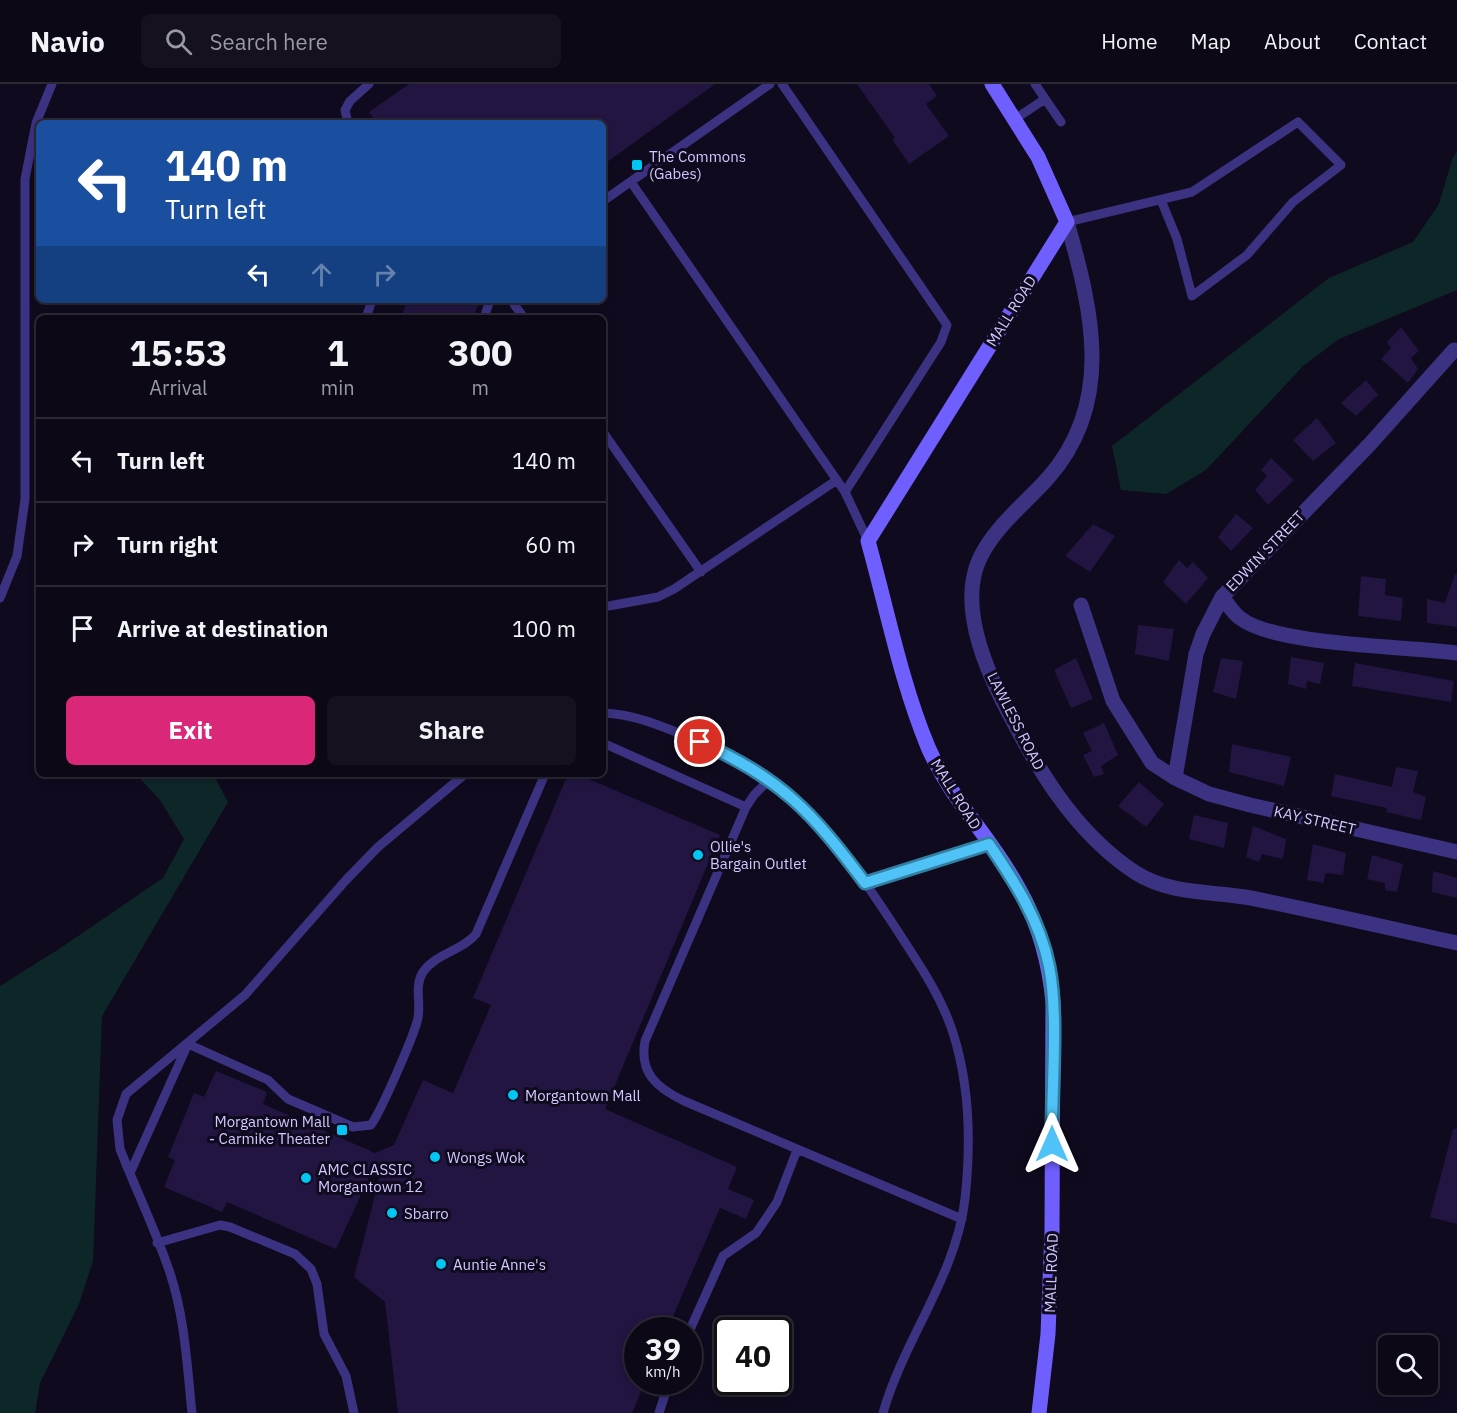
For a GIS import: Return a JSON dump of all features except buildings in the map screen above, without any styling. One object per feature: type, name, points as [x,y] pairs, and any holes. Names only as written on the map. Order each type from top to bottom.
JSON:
[{"type":"street","name":"LAWLESS ROAD","points":[[992,84],[1048,175],[1067,222],[1087,300],[1091,382],[1088,406],[1078,435],[1065,458],[992,540],[978,561],[973,586],[974,614],[981,648],[993,683],[1017,730],[1063,804],[1137,873],[1163,885],[1198,892],[1247,897],[1457,943]]},
{"type":"street","name":"MALL ROAD","points":[[1039,1413],[1048,1334],[1052,1232],[1053,1002],[1049,967],[1039,931],[1019,888],[961,808],[928,746],[910,693],[868,541],[1067,222]]},
{"type":"street","name":"EDWIN STREET","points":[[1454,350],[1370,444],[1253,562],[1222,597],[1240,619],[1269,632],[1304,638],[1457,653]]},
{"type":"street","points":[[1175,778],[1196,654],[1203,634],[1222,597]]},
{"type":"street","name":"KAY STREET","points":[[1081,605],[1113,701],[1152,763],[1175,778],[1209,794],[1457,852]]},
{"type":"lane","points":[[37,120],[52,84]]},
{"type":"lane","points":[[347,120],[345,110],[350,101],[369,84]]},
{"type":"lane","points":[[606,199],[770,84]]},
{"type":"lane","points":[[782,84],[947,325],[941,342],[845,492]]},
{"type":"lane","points":[[1035,84],[1061,122]]},
{"type":"lane","points":[[1015,119],[1045,99]]},
{"type":"lane","points":[[1067,222],[1192,192],[1298,122],[1341,165],[1293,202],[1247,255],[1192,296],[1177,239],[1161,200]]},
{"type":"lane","points":[[0,598],[17,556],[26,499],[25,179],[36,123]]},
{"type":"lane","points":[[631,182],[845,492],[868,541]]},
{"type":"lane","points":[[606,436],[701,572]]},
{"type":"lane","points":[[606,606],[658,597],[701,572],[837,480]]},
{"type":"lane","points":[[606,712],[640,718],[756,769],[823,826],[865,883],[924,972],[939,997],[953,1032],[963,1068],[967,1104],[968,1171],[962,1219],[947,1268],[900,1363],[884,1413]]},
{"type":"lane","points":[[606,744],[746,807]]},
{"type":"lane","points":[[192,1413],[182,1325],[169,1272],[130,1173],[117,1133],[120,1107],[126,1094],[137,1083],[188,1044],[260,980],[346,879],[378,847],[461,777]]},
{"type":"lane","points":[[188,1044],[268,1080],[288,1099],[353,1126],[371,1125],[418,1017],[418,993],[423,973],[441,956],[463,946],[476,934],[544,777]]},
{"type":"lane","points":[[770,779],[746,807],[645,1041],[643,1060],[652,1080],[669,1094],[962,1219]]},
{"type":"lane","points":[[865,883],[989,844]]},
{"type":"lane","points":[[130,1173],[188,1044]]},
{"type":"lane","points":[[696,1317],[723,1256],[756,1233],[777,1202],[797,1150]]},
{"type":"lane","points":[[157,1243],[220,1226],[230,1227],[303,1259],[317,1284],[324,1334],[346,1376],[354,1413]]},
{"type":"lane","points":[[659,1413],[665,1395]]},
{"type":"green space","points":[[1457,151],[1457,290],[1339,339],[1303,366],[1206,470],[1166,494],[1121,490],[1112,446],[1329,278],[1413,242],[1439,204],[1452,160]]},
{"type":"green space","points":[[139,777],[215,777],[228,802],[102,1016],[93,1261],[79,1304],[40,1383],[35,1413],[0,1413],[0,986],[163,878],[184,839],[160,800]]},
{"type":"place","name":"The Commons (Gabes)","points":[[637,165]]},
{"type":"place","name":"Ollie's Bargain Outlet","points":[[698,855]]},
{"type":"place","name":"Morgantown Mall","points":[[513,1095]]},
{"type":"place","name":"Morgantown Mall - Carmike Theater","points":[[342,1130]]},
{"type":"place","name":"Wongs Wok","points":[[435,1157]]},
{"type":"place","name":"AMC CLASSIC Morgantown 12","points":[[306,1178]]},
{"type":"place","name":"Sbarro","points":[[392,1213]]},
{"type":"place","name":"Auntie Anne's","points":[[441,1264]]},
{"type":"route","points":[[700,742],[756,769],[783,789],[823,826],[865,883],[989,844],[1019,888],[1039,931],[1049,967],[1053,1002],[1052,1144]]}]
